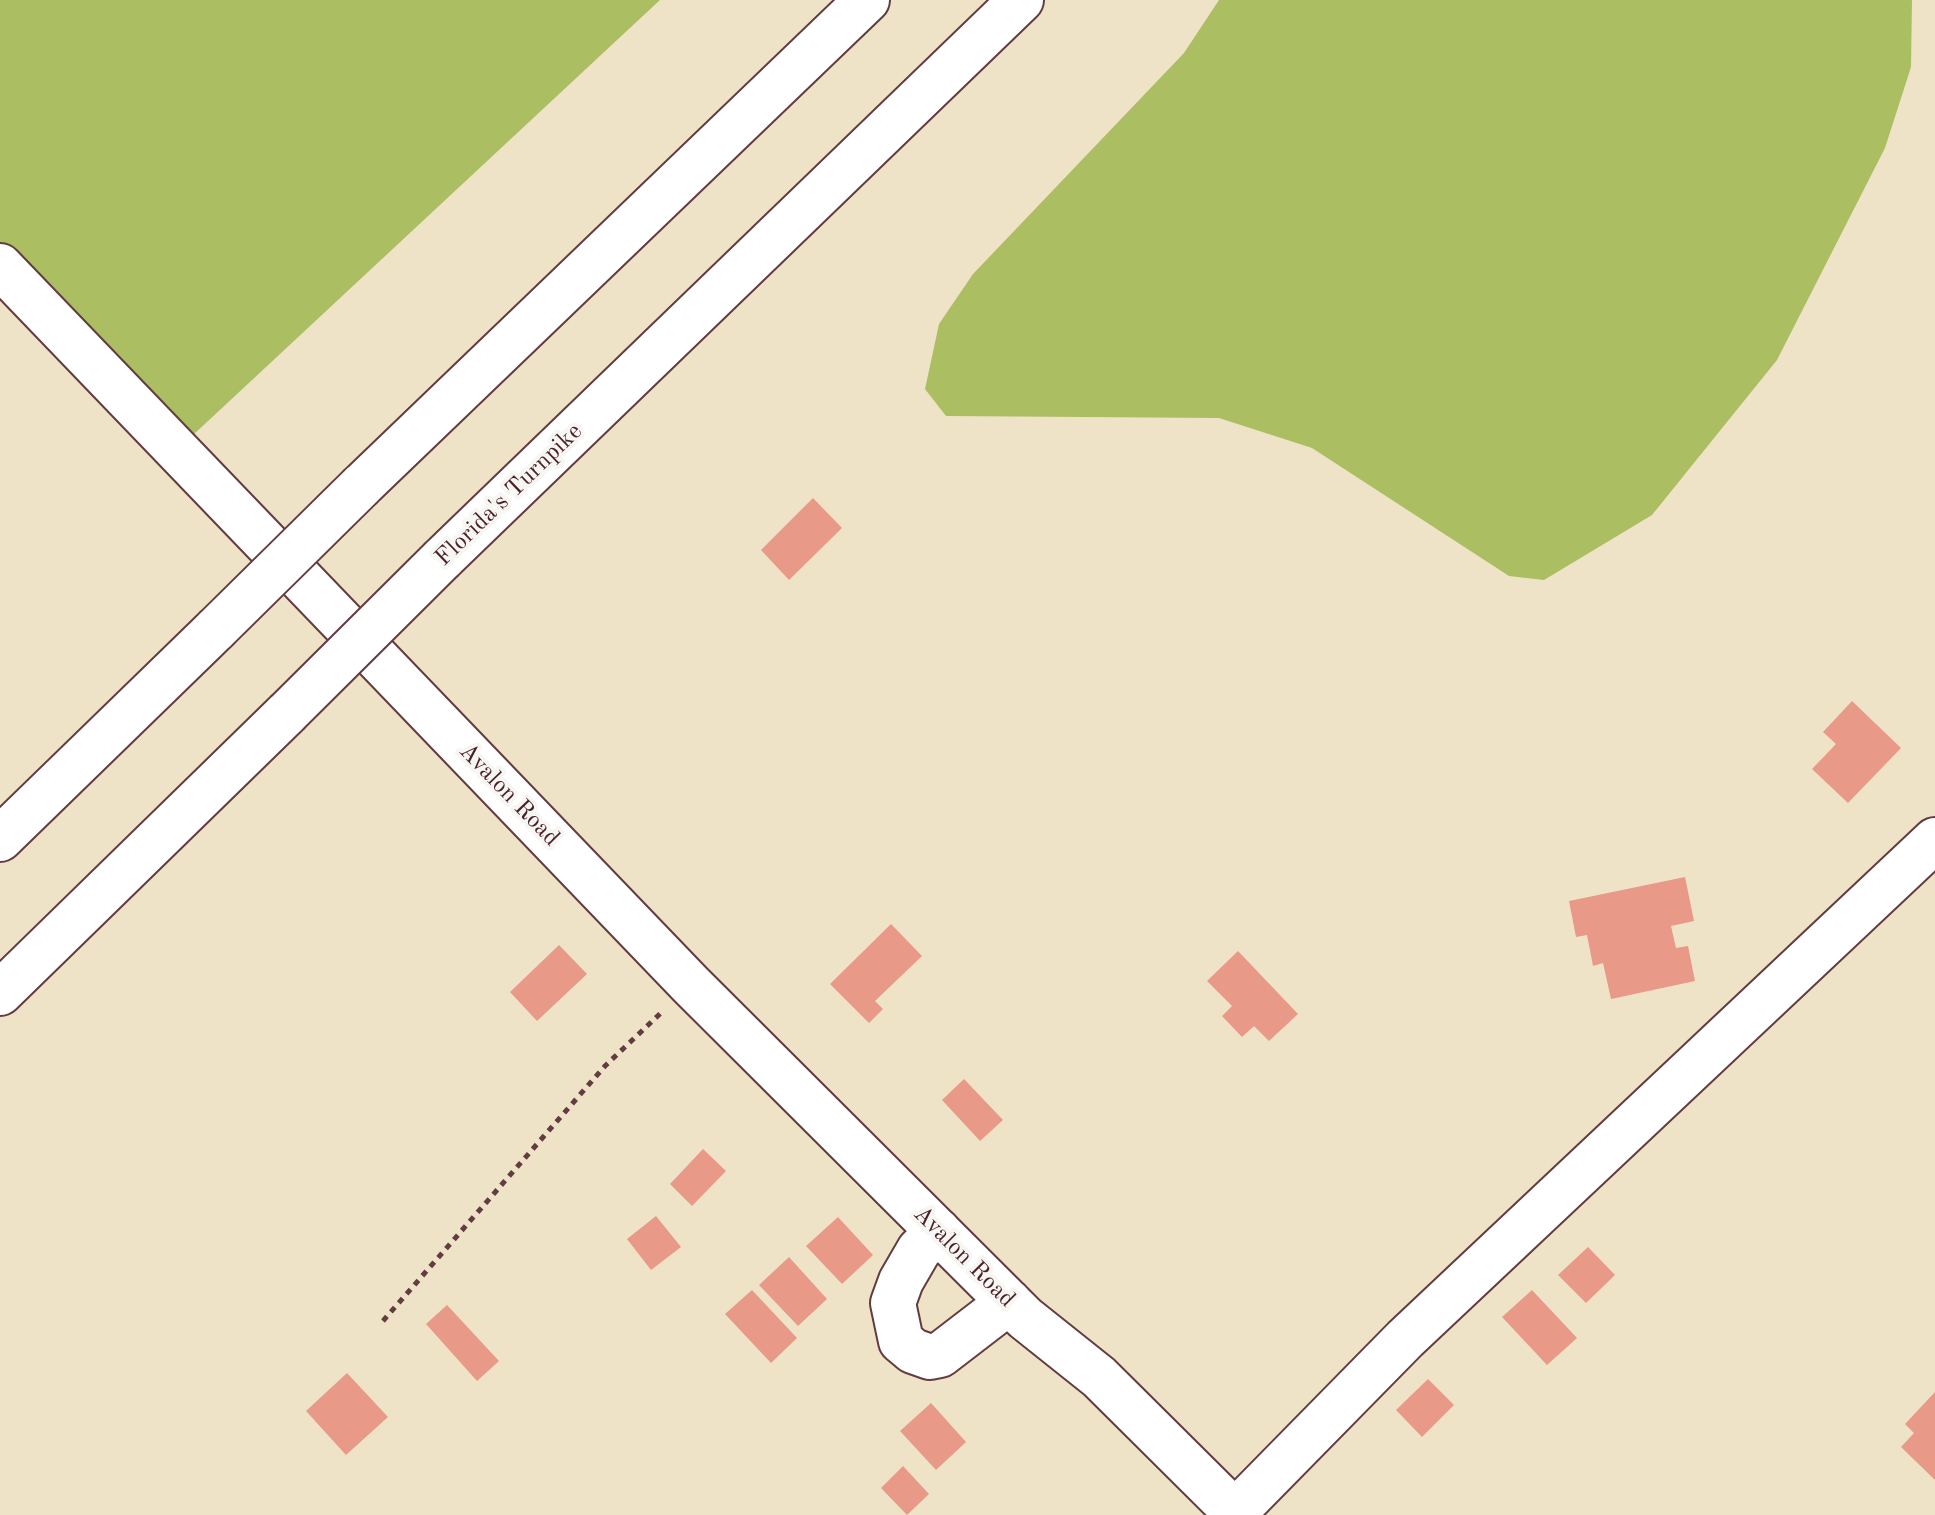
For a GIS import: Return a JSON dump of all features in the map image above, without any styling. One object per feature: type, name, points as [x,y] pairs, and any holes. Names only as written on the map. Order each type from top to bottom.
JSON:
[{"type":"main road","points":[[0,839],[361,486],[867,0]]},
{"type":"main road","name":"Florida's Turnpike","points":[[0,993],[442,559],[1021,0]]},
{"type":"main road","name":"Avalon Road","points":[[0,266],[691,985],[1017,1310],[1082,1391],[1224,1514]]},
{"type":"main road","points":[[1224,1514],[1405,1339],[1935,840]]},
{"type":"main road","points":[[938,1231],[919,1250],[901,1281],[893,1303],[901,1341],[913,1351],[930,1357],[940,1355],[1017,1310]]},
{"type":"path","points":[[383,1321],[605,1066],[691,985]]},
{"type":"green space","points":[[0,0],[660,0],[178,449],[0,266]]},
{"type":"green space","points":[[1219,0],[1912,0],[1911,67],[1885,148],[1777,360],[1652,515],[1544,580],[1509,576],[1312,448],[1219,418],[946,416],[925,389],[939,324],[973,274],[1184,53]]},
{"type":"building","points":[[813,498],[842,528],[789,580],[761,550]]},
{"type":"building","points":[[1852,701],[1901,748],[1848,803],[1812,769],[1836,744],[1823,732]]},
{"type":"building","points":[[1685,877],[1694,921],[1671,926],[1676,948],[1688,946],[1695,981],[1611,999],[1603,963],[1593,966],[1587,935],[1576,937],[1569,901]]},
{"type":"building","points":[[891,924],[922,956],[875,1001],[883,1009],[869,1023],[830,984]]},
{"type":"building","points":[[559,945],[587,974],[537,1021],[510,992]]},
{"type":"building","points":[[1238,951],[1298,1014],[1269,1041],[1254,1026],[1242,1037],[1222,1016],[1232,1006],[1207,981]]},
{"type":"building","points":[[964,1079],[1003,1120],[980,1141],[942,1100]]},
{"type":"building","points":[[703,1149],[726,1171],[692,1206],[670,1184]]},
{"type":"building","points":[[656,1216],[681,1247],[651,1270],[627,1239]]},
{"type":"building","points":[[838,1217],[873,1255],[842,1284],[806,1246]]},
{"type":"building","points":[[1588,1247],[1615,1275],[1586,1303],[1558,1275]]},
{"type":"building","points":[[789,1257],[827,1299],[798,1326],[759,1285]]},
{"type":"building","points":[[752,1290],[797,1338],[771,1363],[725,1314]]},
{"type":"building","points":[[1532,1290],[1577,1338],[1547,1365],[1502,1317]]},
{"type":"building","points":[[447,1305],[499,1361],[477,1381],[426,1324]]},
{"type":"building","points":[[347,1373],[388,1417],[346,1455],[306,1411]]},
{"type":"building","points":[[1428,1379],[1454,1405],[1422,1437],[1396,1410]]},
{"type":"building","points":[[1935,1392],[1935,1480],[1901,1447],[1914,1433],[1905,1424]]},
{"type":"building","points":[[931,1403],[966,1442],[936,1470],[900,1431]]},
{"type":"building","points":[[903,1466],[929,1494],[907,1515],[881,1488]]}]
